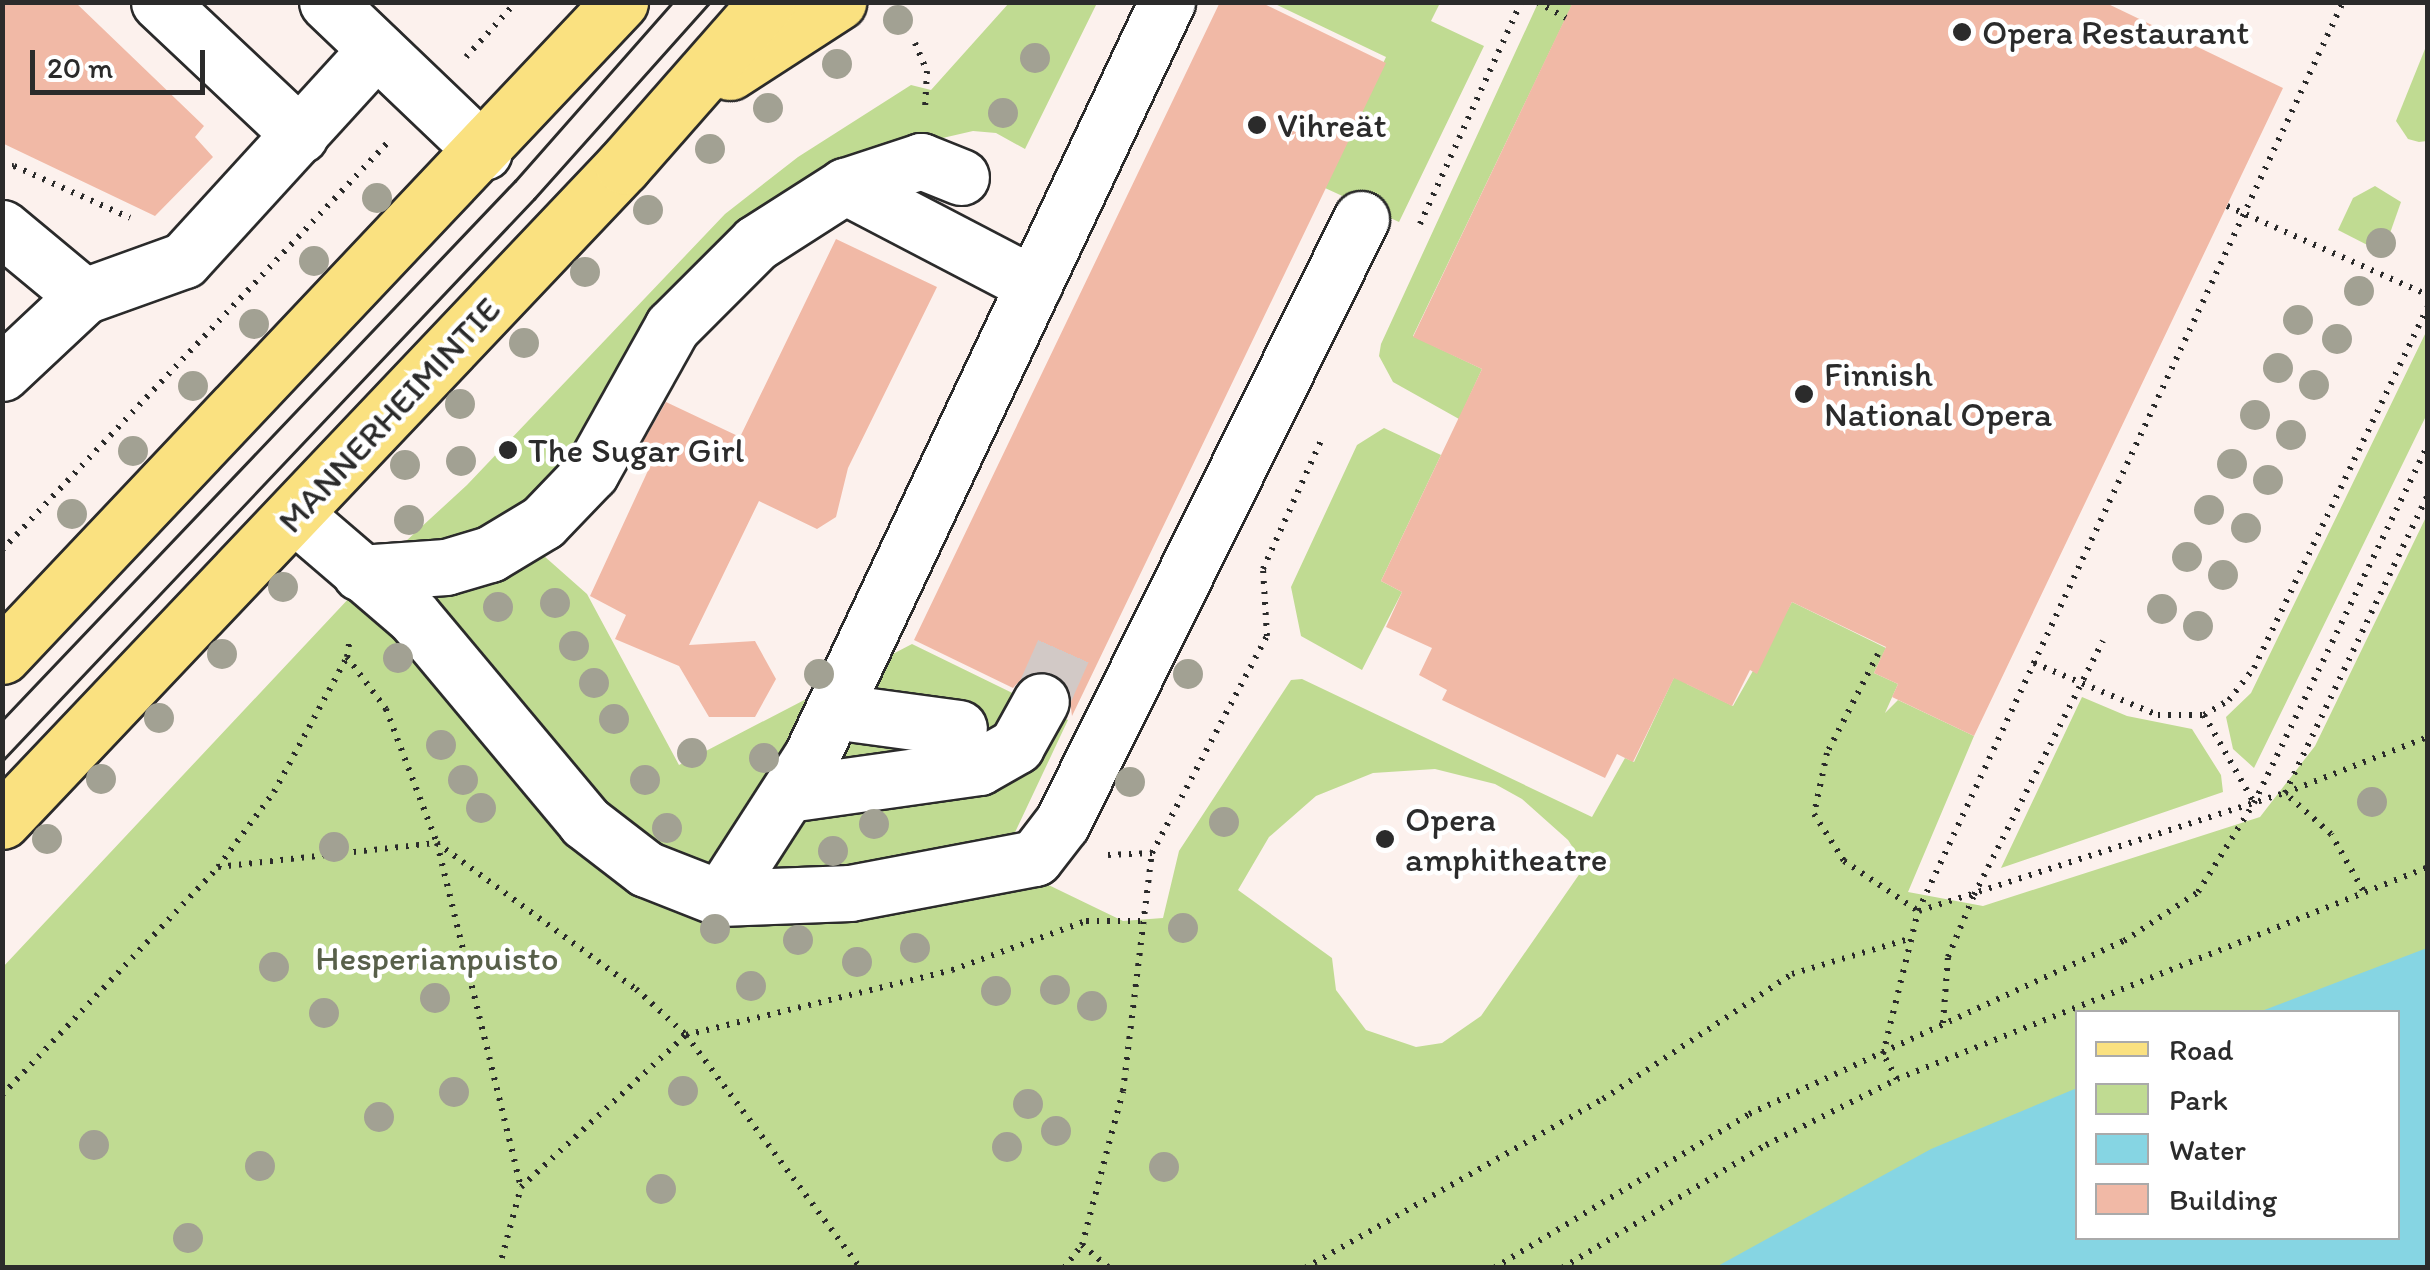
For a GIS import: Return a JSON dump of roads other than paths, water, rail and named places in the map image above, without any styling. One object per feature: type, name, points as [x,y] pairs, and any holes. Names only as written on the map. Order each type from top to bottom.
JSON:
[{"type":"main road","points":[[2,656],[484,152],[620,2]]},
{"type":"main road","name":"MANNERHEIMINTIE","points":[[2,820],[295,514],[673,109],[767,2]]},
{"type":"main road","points":[[673,109],[838,2]]},
{"type":"street","points":[[159,2],[300,135]]},
{"type":"street","points":[[327,2],[484,152]]},
{"type":"street","points":[[720,898],[788,794],[833,712],[1167,2]]},
{"type":"street","points":[[2,373],[84,296],[184,260],[376,50]]},
{"type":"street","points":[[360,574],[476,558],[542,522],[591,472],[672,327],[756,244],[846,186],[920,161],[962,177]]},
{"type":"street","points":[[846,186],[1034,286]]},
{"type":"street","points":[[295,514],[413,616],[585,822],[646,869],[720,898],[850,893],[1035,858],[1062,824],[1360,220]]},
{"type":"street","points":[[2,228],[84,296]]},
{"type":"street","points":[[788,794],[980,767],[1016,746],[1041,701]]},
{"type":"street","points":[[833,712],[959,728]]},
{"type":"water","points":[[2427,948],[2427,1267],[1716,1267],[1931,1149],[2075,1089],[2075,1240],[2400,1240],[2400,1010],[2264,1010]]},
{"type":"tunnel","points":[[1041,701],[1064,649]]},
{"type":"tram line","points":[[2,720],[515,181],[673,2]]},
{"type":"tram line","points":[[2,761],[534,199],[710,2]]},
{"type":"place","name":"Opera Restaurant","points":[[1962,32]]},
{"type":"place","name":"Vihreät","points":[[1257,125]]},
{"type":"place","name":"Finnish National Opera","points":[[1804,394]]},
{"type":"place","name":"The Sugar Girl","points":[[508,450]]},
{"type":"place","name":"Opera amphitheatre","points":[[1385,839]]},
{"type":"park label","name":"Hesperianpuisto","points":[[437,958]]}]
